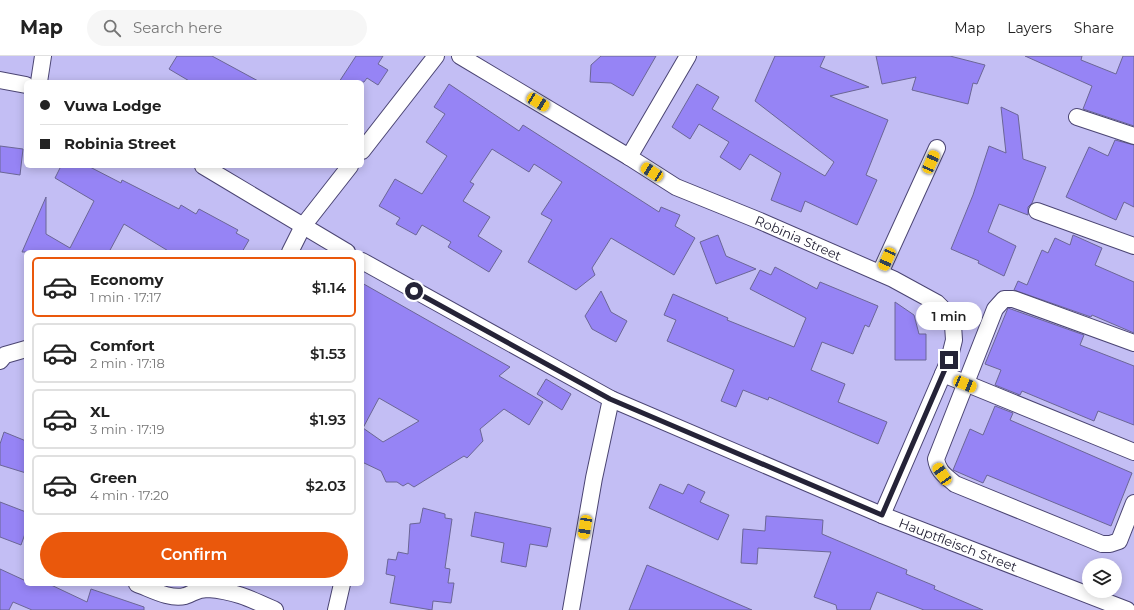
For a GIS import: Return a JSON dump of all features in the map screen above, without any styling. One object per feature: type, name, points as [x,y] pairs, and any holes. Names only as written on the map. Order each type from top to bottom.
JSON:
[{"type":"street","points":[[39,80],[43,56]]},
{"type":"street","points":[[364,148],[436,56]]},
{"type":"street","name":"Robinia Street","points":[[460,56],[629,157],[676,187],[880,273],[937,304],[947,313],[953,325],[954,340],[949,360],[882,515]]},
{"type":"street","points":[[629,157],[688,56]]},
{"type":"street","points":[[0,80],[24,86]]},
{"type":"street","points":[[1077,117],[1134,136]]},
{"type":"street","points":[[880,273],[937,148]]},
{"type":"street","points":[[206,168],[344,250]]},
{"type":"street","points":[[291,250],[304,226],[348,168]]},
{"type":"street","points":[[1037,211],[1134,246]]},
{"type":"street","name":"Hauptfleisch Street","points":[[364,262],[610,399],[882,515],[1127,610]]},
{"type":"street","points":[[1134,342],[1013,299],[1004,299],[995,309],[936,459],[937,466],[942,474],[955,484],[1102,544],[1110,544],[1119,541],[1134,503]]},
{"type":"street","points":[[0,361],[5,355],[24,350]]},
{"type":"street","points":[[943,374],[1134,452]]},
{"type":"street","points":[[571,610],[594,478],[610,399]]},
{"type":"street","points":[[142,586],[169,596],[184,596],[195,590],[237,588],[275,610]]},
{"type":"street","points":[[336,610],[342,586]]},
{"type":"building","points":[[177,56],[212,56],[256,80],[188,80],[169,69]]},
{"type":"building","points":[[356,56],[383,56],[378,64],[388,70],[378,85],[367,78],[364,82],[364,80],[340,80]]},
{"type":"building","points":[[601,56],[656,56],[633,96],[611,83],[590,82],[591,65]]},
{"type":"building","points":[[775,56],[825,56],[820,67],[869,87],[830,96],[888,120],[866,175],[877,180],[857,225],[805,201],[801,212],[771,200],[781,173],[750,154],[740,170],[720,157],[729,142],[699,124],[690,139],[672,127],[697,84],[719,97],[712,109],[825,176],[834,162],[755,101]]},
{"type":"building","points":[[876,56],[950,56],[985,65],[977,84],[973,83],[968,104],[912,90],[916,77],[882,84]]},
{"type":"building","points":[[1025,56],[1082,56],[1081,60],[1116,74],[1123,56],[1134,56],[1134,126],[1083,109],[1092,86]]},
{"type":"building","points":[[449,84],[519,131],[523,125],[659,212],[661,207],[680,215],[675,226],[695,238],[674,275],[611,238],[592,268],[595,275],[576,290],[528,262],[552,220],[541,214],[562,182],[534,164],[529,172],[492,149],[470,182],[474,184],[463,201],[490,217],[478,236],[502,251],[489,272],[448,247],[451,242],[422,225],[416,235],[396,224],[400,218],[379,206],[395,179],[422,194],[447,156],[426,142],[445,114],[434,107]]},
{"type":"building","points":[[1001,107],[1018,115],[1023,159],[1046,167],[1032,203],[1028,207],[1028,215],[999,204],[988,232],[1016,246],[1004,276],[978,263],[979,261],[951,249],[973,195],[989,146],[1006,153]]},
{"type":"building","points":[[1115,140],[1134,145],[1134,207],[1124,202],[1116,220],[1066,197],[1089,147],[1108,156]]},
{"type":"building","points":[[0,146],[23,149],[20,175],[0,172]]},
{"type":"building","points":[[60,168],[92,168],[121,183],[122,180],[179,209],[181,205],[196,214],[199,209],[238,230],[236,233],[249,240],[243,250],[167,250],[124,224],[110,250],[24,250],[24,252],[22,252],[46,197],[46,234],[70,248],[94,201],[55,178]]},
{"type":"building","points":[[718,235],[726,256],[756,269],[716,284],[700,242]]},
{"type":"building","points":[[1073,235],[1102,248],[1095,265],[1134,282],[1134,333],[1092,315],[1091,317],[1014,290],[1018,281],[1027,285],[1042,250],[1048,253],[1055,238],[1070,245]]},
{"type":"building","points":[[775,267],[817,289],[820,282],[878,306],[869,327],[865,325],[853,354],[822,342],[811,370],[845,384],[838,402],[887,422],[878,444],[769,397],[768,400],[743,390],[736,407],[721,401],[734,370],[667,341],[676,320],[664,315],[673,294],[728,318],[727,320],[794,347],[806,318],[750,289],[760,270],[771,275]]},
{"type":"building","points":[[364,284],[510,367],[499,376],[543,402],[529,425],[504,409],[480,429],[483,441],[467,458],[464,456],[414,487],[408,483],[403,486],[397,482],[386,482],[381,471],[364,463],[364,429],[383,442],[419,421],[379,398],[364,426]]},
{"type":"building","points":[[601,291],[611,312],[627,321],[616,342],[592,329],[585,316]]},
{"type":"building","points":[[895,302],[914,315],[919,334],[926,334],[926,360],[895,360]]},
{"type":"building","points":[[1008,308],[1084,335],[1080,345],[1134,366],[1134,425],[1098,411],[1094,421],[1022,391],[1020,395],[995,385],[1001,370],[985,364]]},
{"type":"building","points":[[546,379],[571,394],[562,410],[537,394]]},
{"type":"building","points":[[995,406],[1013,413],[1010,420],[1132,473],[1111,526],[987,475],[983,483],[953,470],[970,429],[983,435]]},
{"type":"building","points":[[4,432],[24,440],[24,472],[0,465],[0,444]]},
{"type":"building","points":[[660,484],[683,494],[688,484],[705,492],[700,502],[729,515],[718,540],[649,508]]},
{"type":"building","points":[[0,502],[24,511],[24,537],[21,545],[0,537]]},
{"type":"building","points":[[423,508],[445,514],[445,518],[452,519],[445,568],[450,569],[448,583],[454,583],[451,603],[433,601],[432,610],[390,603],[395,576],[386,574],[388,559],[396,560],[398,552],[408,554],[410,524],[420,523]]},
{"type":"building","points":[[475,512],[551,528],[547,547],[530,544],[526,567],[501,562],[504,543],[471,536]]},
{"type":"building","points":[[766,516],[823,520],[822,534],[907,570],[906,574],[935,586],[934,589],[983,610],[924,610],[877,592],[870,610],[837,610],[836,605],[814,597],[831,552],[758,548],[757,564],[741,563],[743,529],[765,531]]},
{"type":"building","points":[[647,565],[673,576],[752,610],[629,610]]},
{"type":"building","points":[[0,569],[24,580],[24,586],[53,586],[87,602],[91,589],[144,607],[144,610],[32,610],[13,602],[9,610],[0,610]]},
{"type":"route","points":[[414,291],[566,373],[610,399],[882,515],[949,360]]}]
